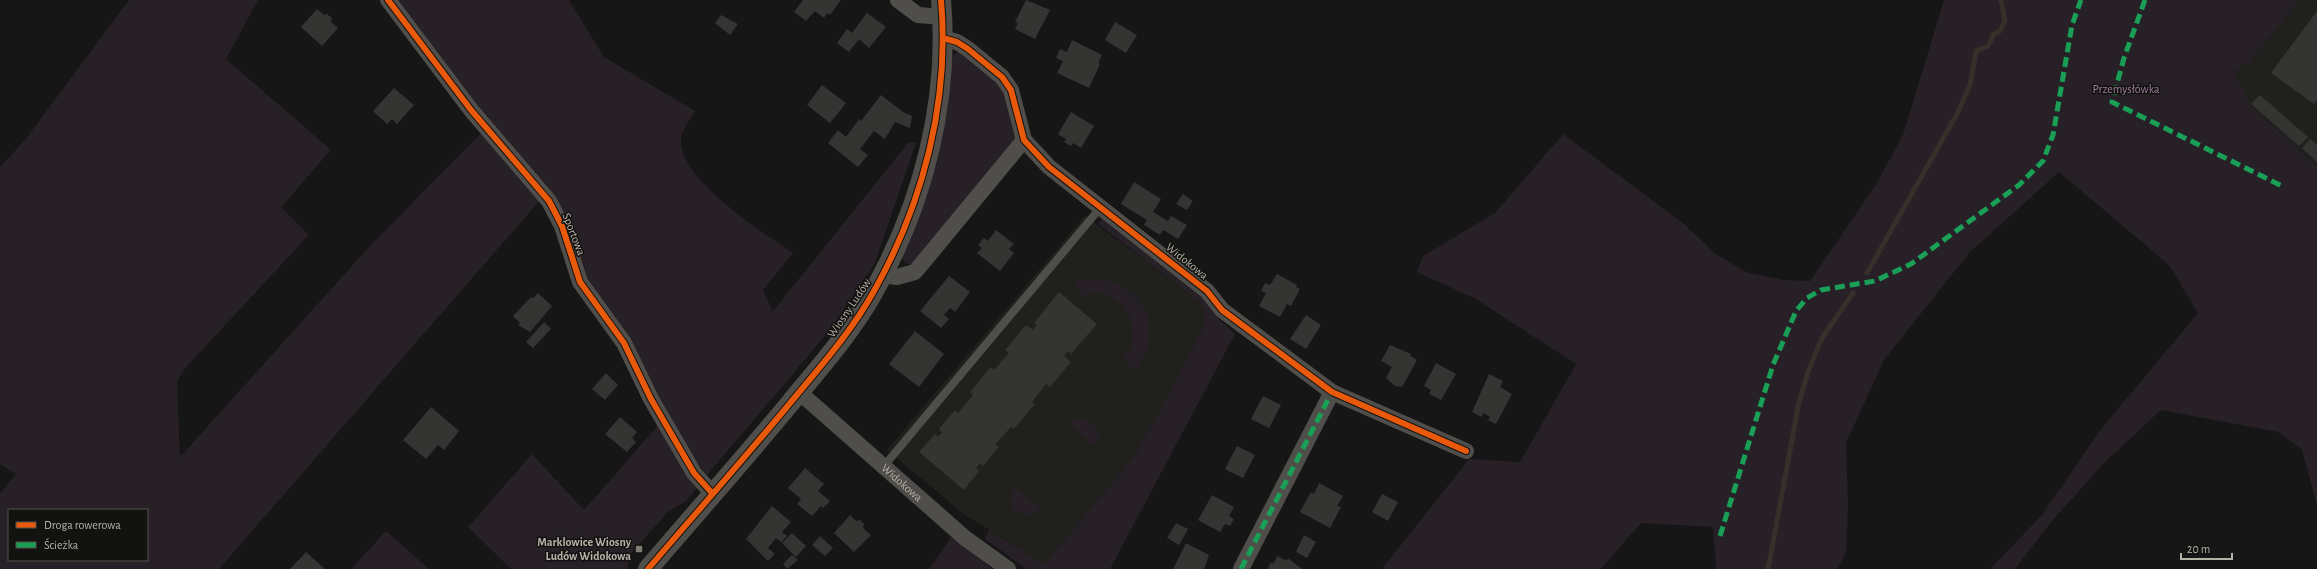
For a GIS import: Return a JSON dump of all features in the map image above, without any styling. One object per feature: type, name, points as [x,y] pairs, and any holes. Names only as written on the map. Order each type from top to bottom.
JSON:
[{"type":"street","name":"Sportowa","points":[[388,0],[471,110],[549,202],[562,226],[580,282],[624,343],[651,399],[694,473],[712,493]]},
{"type":"street","points":[[898,0],[918,15],[942,8]]},
{"type":"street","name":"Wiosny Ludów","points":[[648,569],[799,392],[847,333],[883,275],[916,196],[932,138],[939,105],[943,38],[942,8]]},
{"type":"street","name":"Widokowa","points":[[943,38],[957,42],[968,49],[1002,77],[1011,90],[1024,140],[1049,167],[1207,291],[1222,310],[1332,392],[1466,451]]},
{"type":"street","points":[[883,275],[902,276],[915,272],[1024,140]]},
{"type":"street","name":"Widokowa","points":[[799,392],[965,538],[1008,569]]},
{"type":"street","points":[[1242,569],[1332,392]]},
{"type":"lane","points":[[884,466],[1101,207]]},
{"type":"shaded area","points":[[2300,0],[2317,0],[2317,166],[2253,108],[2234,71],[2249,63]]},
{"type":"shaded area","points":[[1085,216],[1201,302],[1207,321],[1136,454],[1044,564],[965,515],[887,450]]},
{"type":"green space","points":[[129,0],[258,0],[226,59],[331,150],[281,207],[309,235],[186,367],[177,381],[180,457],[368,248],[484,130],[541,199],[219,569],[0,569],[0,493],[16,474],[0,464],[0,167],[25,140]]},
{"type":"green space","points":[[393,0],[569,0],[604,57],[695,111],[681,138],[683,154],[693,170],[707,187],[724,203],[793,253],[763,290],[773,311],[909,142],[916,143],[875,263],[830,330],[707,475],[683,443],[617,319],[586,278],[568,219],[554,195],[479,109]]},
{"type":"green space","name":"Przemysłówka","points":[[1944,0],[2300,0],[2249,63],[2234,71],[2253,108],[2317,166],[2317,505],[2302,450],[2278,432],[2161,410],[2105,462],[2052,521],[2015,569],[1990,569],[2042,515],[2101,429],[2198,313],[2169,265],[2059,172],[1970,252],[1884,360],[1846,443],[1848,506],[1846,553],[1837,569],[1716,569],[1713,527],[1641,523],[1601,569],[1382,569],[1469,459],[1520,462],[1576,364],[1476,299],[1417,272],[1423,256],[1495,213],[1563,134],[1684,224],[1716,254],[1746,272],[1784,280],[1810,281],[1875,186],[1903,135]]},
{"type":"green space","points":[[959,52],[969,54],[1007,92],[1018,138],[912,265],[905,263],[901,256],[953,54]]},
{"type":"green space","points":[[1104,216],[1200,293],[1220,320],[1235,334],[1110,569],[1026,569],[985,539],[989,530],[1044,564],[1136,454],[1207,321],[1200,302],[1098,224]]},
{"type":"green space","points":[[1095,278],[1112,282],[1126,289],[1138,299],[1145,311],[1149,325],[1149,340],[1144,355],[1135,370],[1122,359],[1129,351],[1132,342],[1132,323],[1128,314],[1114,299],[1105,294],[1096,293],[1081,296],[1075,281]]},
{"type":"green space","points":[[1074,418],[1093,422],[1100,432],[1094,446],[1068,423]]},
{"type":"green space","points":[[659,424],[699,486],[686,501],[668,512],[630,555],[627,569],[511,569],[468,527],[532,454],[584,510]]},
{"type":"green space","points":[[1016,488],[1041,509],[1027,515],[1020,514],[1015,511],[1011,507],[1010,501],[1011,495]]},
{"type":"green space","points":[[386,531],[429,569],[351,569]]},
{"type":"green space","points":[[952,536],[992,569],[929,569]]},
{"type":"building","points":[[803,0],[841,0],[830,15],[827,13],[824,18],[815,11],[806,21],[794,12]]},
{"type":"building","points":[[1026,0],[1050,10],[1035,39],[1015,29],[1018,23],[1015,22]]},
{"type":"building","points":[[317,9],[324,15],[327,14],[332,18],[331,22],[338,28],[322,46],[301,27]]},
{"type":"building","points":[[2317,11],[2317,100],[2314,104],[2271,73]]},
{"type":"building","points":[[867,13],[886,27],[869,48],[859,39],[849,52],[837,43],[847,29],[852,33]]},
{"type":"building","points":[[721,15],[738,24],[730,35],[715,23]]},
{"type":"building","points":[[1115,22],[1137,35],[1126,53],[1105,40]]},
{"type":"building","points":[[1072,40],[1102,55],[1098,63],[1100,64],[1089,88],[1057,73],[1063,61],[1056,58],[1060,49],[1067,52]]},
{"type":"building","points":[[822,85],[846,103],[830,123],[807,105]]},
{"type":"building","points":[[394,88],[414,105],[397,124],[392,119],[387,124],[373,111]]},
{"type":"building","points":[[881,95],[903,112],[912,116],[910,128],[895,122],[885,139],[874,131],[860,149],[868,155],[858,167],[828,143],[838,130],[846,137],[859,119],[861,121]]},
{"type":"building","points":[[2260,95],[2308,137],[2299,146],[2251,104]]},
{"type":"building","points":[[1071,112],[1094,126],[1081,148],[1073,143],[1071,146],[1064,142],[1066,139],[1058,134]]},
{"type":"building","points":[[2310,139],[2317,145],[2317,162],[2302,148]]},
{"type":"building","points":[[1134,182],[1161,199],[1153,212],[1168,221],[1171,216],[1187,225],[1178,239],[1163,230],[1160,235],[1144,225],[1147,220],[1121,204]]},
{"type":"building","points":[[1183,194],[1193,201],[1187,210],[1176,204]]},
{"type":"building","points":[[996,230],[1014,244],[1009,249],[1014,253],[1000,271],[977,253],[982,248],[978,245],[984,238],[988,241]]},
{"type":"building","points":[[1277,274],[1297,285],[1296,287],[1300,289],[1291,306],[1287,304],[1280,317],[1259,306],[1266,293],[1261,291],[1265,283],[1270,285]]},
{"type":"building","points":[[949,276],[970,292],[955,312],[950,308],[944,315],[949,319],[941,328],[920,311]]},
{"type":"building","points":[[1059,292],[1097,324],[1071,354],[1068,351],[1064,356],[1071,362],[1050,387],[1046,384],[1032,402],[1035,404],[1014,429],[1011,427],[995,445],[999,447],[983,466],[980,463],[976,468],[979,471],[964,490],[919,452],[935,434],[938,437],[942,432],[939,429],[955,410],[958,413],[973,395],[970,392],[991,367],[994,370],[1009,353],[1005,350],[1026,325],[1033,330],[1037,325],[1034,323]]},
{"type":"building","points":[[538,293],[552,306],[530,332],[518,325],[520,323],[513,316],[531,297],[533,298]]},
{"type":"building","points":[[1306,315],[1321,325],[1306,349],[1290,339]]},
{"type":"building","points":[[544,322],[551,329],[533,348],[526,342]]},
{"type":"building","points":[[915,331],[944,354],[919,387],[889,364]]},
{"type":"building","points":[[1390,345],[1411,354],[1410,356],[1417,360],[1402,387],[1395,386],[1386,378],[1392,367],[1381,361]]},
{"type":"building","points":[[1436,363],[1456,374],[1441,400],[1429,394],[1431,390],[1424,386]]},
{"type":"building","points":[[606,373],[618,385],[605,400],[592,389]]},
{"type":"building","points":[[1489,374],[1503,381],[1500,387],[1512,394],[1496,424],[1488,420],[1490,417],[1483,413],[1482,417],[1472,412]]},
{"type":"building","points":[[1263,396],[1281,405],[1269,428],[1251,419]]},
{"type":"building","points":[[431,407],[459,431],[444,450],[438,445],[426,459],[403,440]]},
{"type":"building","points":[[620,417],[637,432],[632,438],[636,442],[627,452],[605,434]]},
{"type":"building","points":[[1237,446],[1255,455],[1243,478],[1225,469]]},
{"type":"building","points":[[805,468],[824,484],[818,491],[830,501],[823,508],[821,506],[812,516],[797,504],[801,499],[788,488]]},
{"type":"building","points":[[1319,483],[1343,496],[1337,506],[1341,507],[1330,528],[1300,512],[1311,492],[1314,494]]},
{"type":"building","points":[[1382,494],[1398,502],[1388,521],[1372,512]]},
{"type":"building","points":[[1212,495],[1234,507],[1229,516],[1234,519],[1230,526],[1225,524],[1220,532],[1198,520]]},
{"type":"building","points":[[772,506],[791,522],[782,532],[787,536],[781,542],[776,538],[768,548],[775,554],[768,561],[746,539]]},
{"type":"building","points":[[850,515],[856,521],[860,520],[864,524],[863,528],[871,535],[854,552],[834,533]]},
{"type":"building","points":[[1176,523],[1188,529],[1179,545],[1167,538]]},
{"type":"building","points":[[792,533],[806,546],[796,557],[782,543]]},
{"type":"building","points":[[1304,535],[1316,542],[1307,558],[1296,552]]},
{"type":"building","points":[[820,536],[833,548],[825,556],[812,545]]},
{"type":"building","points":[[1186,543],[1209,555],[1204,569],[1173,569]]},
{"type":"building","points":[[306,552],[325,569],[290,569]]},
{"type":"building","points":[[792,555],[798,560],[787,569],[783,564]]},
{"type":"building","points":[[1277,556],[1285,560],[1289,559],[1302,569],[1268,569],[1270,563],[1274,563]]},
{"type":"waterway","points":[[1867,273],[1958,112],[1970,85],[1976,51],[1988,46],[1994,34],[2000,31],[2005,21],[2001,0]]},
{"type":"waterway","points":[[1768,569],[1799,402],[1809,369],[1822,338],[1853,293]]},
{"type":"marked path","points":[[1720,536],[1773,365],[1796,311],[1807,298],[1821,290],[1875,281],[1911,264],[2019,185],[2043,161],[2053,135],[2072,25],[2081,0]]},
{"type":"marked path","points":[[2145,0],[2124,58],[2112,102],[2282,186]]},
{"type":"marked path","points":[[1241,569],[1332,392]]},
{"type":"cycle path","points":[[388,0],[471,110],[549,201],[562,226],[580,282],[624,343],[651,399],[694,473],[712,493]]},
{"type":"cycle path","points":[[648,569],[813,376],[835,348],[865,306],[891,258],[919,187],[937,113],[943,38],[941,0]]},
{"type":"cycle path","points":[[943,38],[957,42],[968,49],[1002,77],[1011,90],[1024,140],[1049,167],[1207,291],[1222,310],[1332,392],[1466,451]]},
{"type":"place","name":"Marklowice Wiosny Ludów Widokowa","points":[[639,549]]}]
